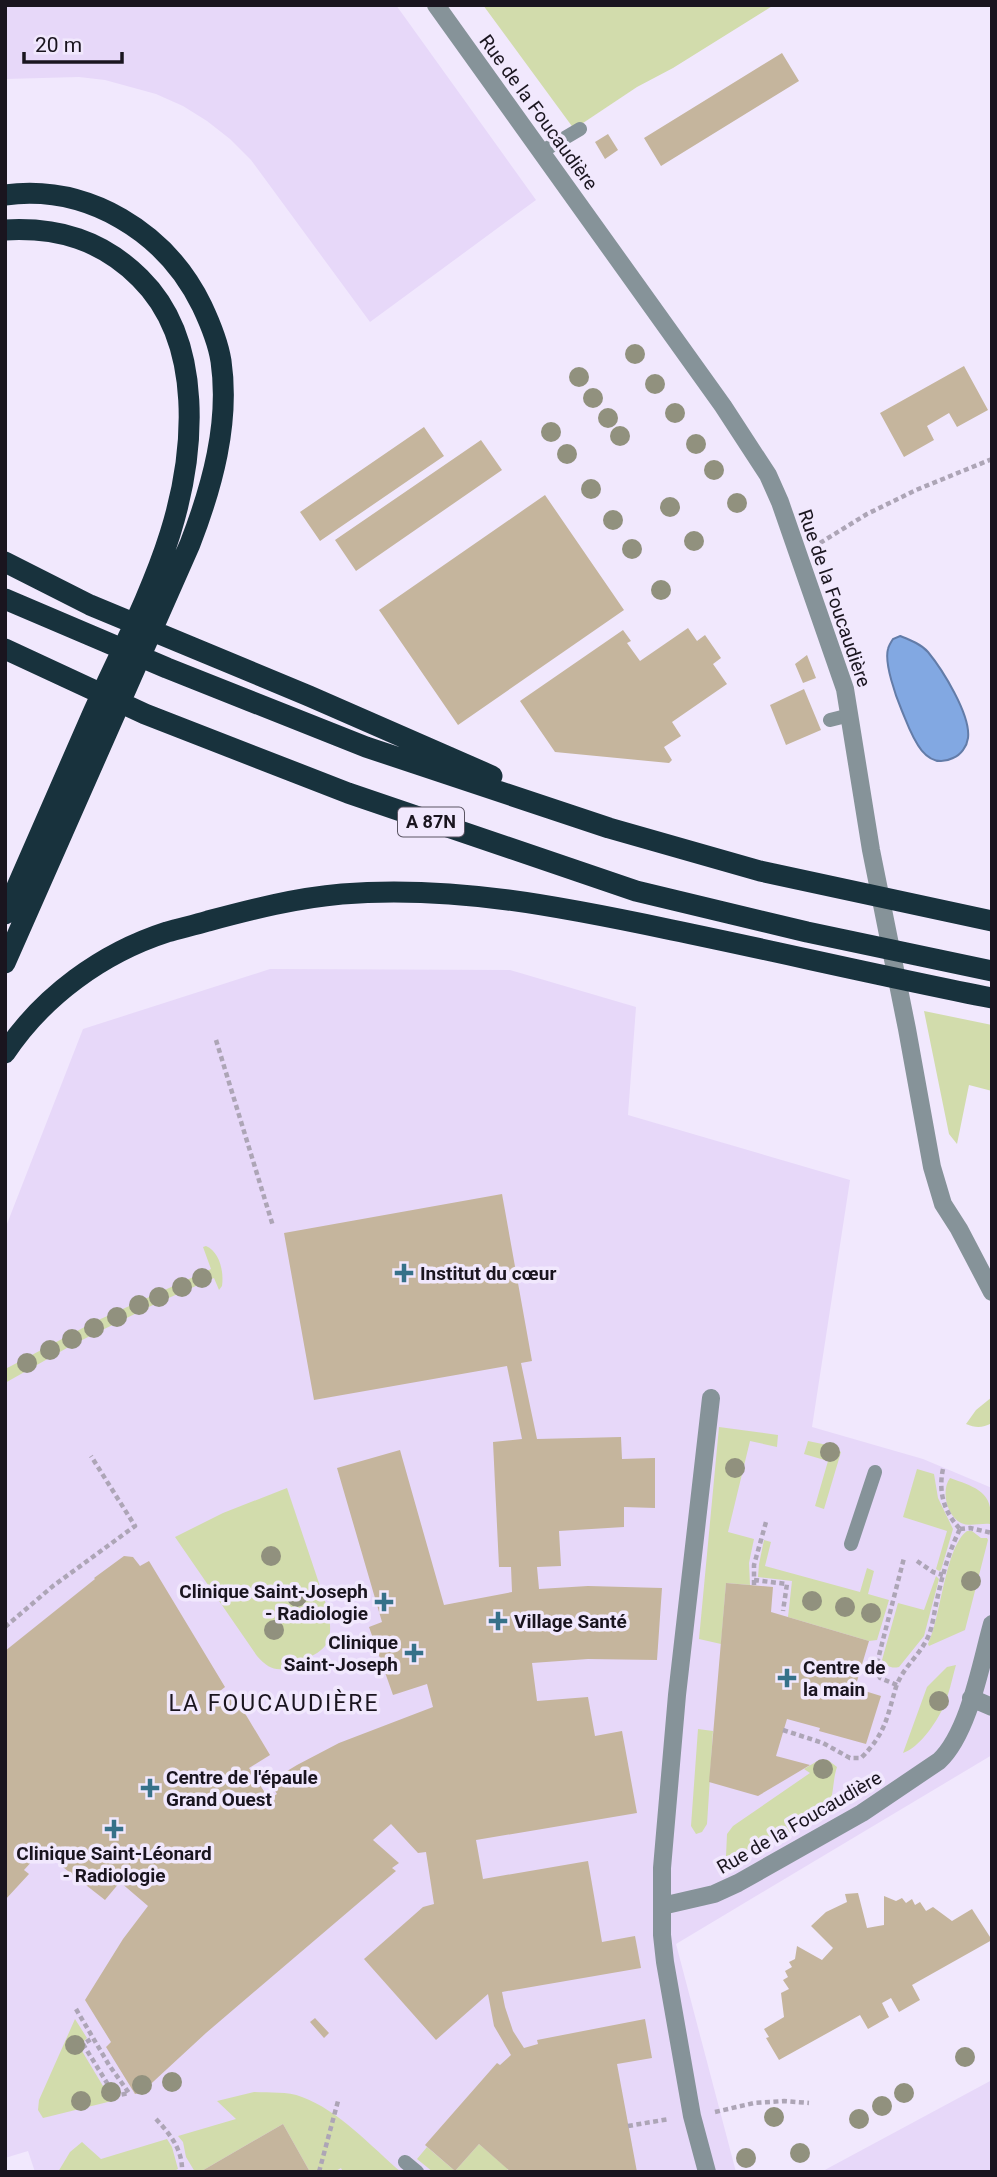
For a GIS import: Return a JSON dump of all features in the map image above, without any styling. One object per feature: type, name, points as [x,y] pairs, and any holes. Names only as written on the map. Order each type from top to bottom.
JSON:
[{"type":"highway","points":[[5,195],[61,196],[80,201],[129,223],[159,246],[182,272],[208,319],[218,351],[222,401],[213,474],[190,544],[60,813],[5,914]]},
{"type":"highway","points":[[5,230],[51,231],[90,242],[118,258],[148,286],[161,304],[179,345],[187,384],[185,461],[170,536],[60,813],[5,963]]},
{"type":"highway","points":[[5,562],[90,605],[183,646],[309,696],[609,828]]},
{"type":"highway","name":"A 87N","points":[[5,599],[167,668],[366,747],[609,828],[760,872],[992,921]]},
{"type":"highway","name":"A 87N","points":[[5,649],[145,715],[348,793],[636,891],[992,971]]},
{"type":"highway","points":[[5,1053],[40,1009],[61,991],[82,975],[134,945],[167,932],[252,909],[345,894],[441,894],[522,901],[642,923],[992,998]]},
{"type":"street","name":"Rue de la Foucaudière","points":[[436,5],[723,406],[768,475],[780,502],[841,673],[871,850],[932,1167],[943,1204],[992,1292]]},
{"type":"street","points":[[707,2172],[692,2116],[665,1962],[662,1935],[662,1868],[677,1695],[711,1398]]},
{"type":"street","name":"Rue de la Foucaudière","points":[[662,1906],[713,1894],[738,1883],[862,1813],[920,1775],[948,1752],[963,1724],[992,1623]]},
{"type":"street","points":[[971,1698],[992,1707]]},
{"type":"lane","points":[[541,152],[580,129]]},
{"type":"lane","points":[[830,720],[849,715]]},
{"type":"lane","points":[[852,1544],[875,1472]]},
{"type":"path","points":[[815,547],[867,514],[916,490],[992,459]]},
{"type":"path","points":[[216,1040],[273,1226]]},
{"type":"path","points":[[5,1627],[53,1586],[135,1526],[91,1456]]},
{"type":"path","points":[[943,1469],[940,1483],[942,1497],[948,1515],[960,1529]]},
{"type":"path","points":[[765,1522],[758,1545],[754,1583],[787,1584],[783,1611]]},
{"type":"path","points":[[960,1529],[970,1528],[992,1534]]},
{"type":"path","points":[[783,1730],[823,1743],[850,1758],[861,1758],[876,1741],[890,1715],[897,1685],[927,1638],[943,1575],[960,1529]]},
{"type":"path","points":[[897,1685],[880,1678],[876,1667],[904,1558]]},
{"type":"path","points":[[917,1561],[943,1575]]},
{"type":"path","points":[[76,2008],[109,2065],[129,2093],[115,2096],[83,2044],[93,2038]]},
{"type":"path","points":[[109,2065],[115,2061]]},
{"type":"path","points":[[319,2172],[338,2101]]},
{"type":"path","points":[[156,2119],[175,2140],[183,2166],[182,2172]]},
{"type":"shaded area","points":[[5,5],[396,5],[536,200],[370,322],[251,160],[207,121],[156,94],[105,80],[79,77],[5,79]]},
{"type":"shaded area","name":"Village Santé","points":[[270,969],[510,970],[636,1007],[628,1115],[850,1180],[812,1427],[923,1459],[992,1488],[992,1755],[676,1944],[736,2172],[35,2172],[28,2151],[5,2158],[5,1229],[83,1029]]},
{"type":"shaded area","points":[[992,2080],[992,2172],[821,2172]]},
{"type":"green space","points":[[483,5],[774,5],[673,68],[637,87],[574,129]]},
{"type":"green space","points":[[924,1011],[992,1025],[992,1091],[969,1085],[957,1144],[949,1134]]},
{"type":"green space","points":[[206,1246],[215,1253],[222,1269],[222,1286],[219,1290],[214,1278],[74,1344],[5,1383],[5,1369],[94,1322],[211,1269],[203,1247]]},
{"type":"green space","points":[[992,1397],[992,1423],[979,1427],[966,1424],[976,1410]]},
{"type":"green space","points":[[719,1427],[778,1435],[777,1447],[750,1441],[728,1532],[754,1539],[749,1563],[750,1585],[726,1583],[721,1644],[699,1639]]},
{"type":"green space","points":[[808,1441],[832,1446],[841,1452],[824,1509],[815,1506],[828,1461],[804,1454]]},
{"type":"green space","points":[[917,1469],[934,1474],[938,1498],[953,1529],[939,1571],[936,1569],[947,1531],[903,1517]]},
{"type":"green space","points":[[950,1478],[981,1492],[989,1505],[990,1524],[968,1525],[956,1519],[946,1502],[947,1483]]},
{"type":"green space","points":[[287,1488],[328,1610],[330,1631],[327,1643],[320,1651],[298,1664],[285,1669],[274,1669],[257,1656],[175,1537],[223,1513]]},
{"type":"green space","points":[[967,1531],[988,1540],[965,1630],[929,1646],[948,1567],[953,1552]]},
{"type":"green space","points":[[764,1540],[771,1542],[765,1566],[860,1592],[867,1568],[874,1571],[868,1594],[889,1600],[877,1640],[869,1641],[788,1617],[792,1581],[758,1577]]},
{"type":"green space","points":[[936,1576],[939,1579],[924,1636],[899,1667],[889,1666],[882,1660],[898,1603],[924,1610]]},
{"type":"green space","points":[[956,1665],[947,1698],[936,1721],[921,1741],[903,1753],[927,1687],[947,1667]]},
{"type":"green space","points":[[698,1729],[713,1731],[707,1824],[702,1832],[696,1834],[691,1826]]},
{"type":"green space","points":[[819,1760],[828,1760],[837,1767],[830,1803],[764,1847],[743,1855],[726,1856],[727,1834],[733,1826],[810,1773],[804,1769]]},
{"type":"green space","points":[[75,2019],[87,2038],[79,2046],[112,2101],[43,2118],[38,2110],[39,2100]]},
{"type":"green space","points":[[254,2092],[290,2094],[315,2103],[354,2130],[401,2172],[343,2172],[341,2168],[334,2172],[310,2172],[283,2124],[200,2172],[195,2172],[178,2136],[236,2119],[217,2101]]},
{"type":"green space","points":[[167,2139],[178,2169],[172,2172],[58,2172],[70,2152],[82,2142],[101,2159]]},
{"type":"green space","points":[[479,2144],[508,2169],[506,2172],[433,2172],[417,2159],[427,2147],[455,2171]]},
{"type":"water","points":[[900,636],[919,644],[928,652],[941,669],[960,705],[968,728],[968,738],[963,750],[953,758],[934,760],[926,755],[909,728],[894,689],[887,655],[893,639]]},
{"type":"building","points":[[782,53],[799,81],[661,166],[644,138]]},
{"type":"building","points":[[608,134],[618,150],[605,159],[595,142]]},
{"type":"building","points":[[964,366],[988,410],[957,427],[949,413],[927,426],[934,440],[904,457],[880,413]]},
{"type":"building","points":[[424,427],[444,456],[320,541],[300,512]]},
{"type":"building","points":[[481,440],[502,470],[356,571],[335,540]]},
{"type":"building","points":[[545,495],[624,610],[458,725],[379,610]]},
{"type":"building","points":[[688,628],[697,641],[705,635],[721,658],[713,664],[727,684],[672,722],[681,736],[664,747],[672,760],[669,763],[555,752],[520,701],[623,630],[631,641],[627,643],[640,661]]},
{"type":"building","points":[[807,655],[816,678],[803,683],[795,664]]},
{"type":"building","points":[[804,689],[821,730],[786,745],[770,705]]},
{"type":"building","points":[[502,1194],[532,1361],[521,1363],[537,1439],[621,1437],[622,1459],[655,1458],[655,1508],[624,1507],[624,1527],[559,1531],[561,1566],[537,1567],[539,1589],[588,1586],[662,1588],[657,1660],[588,1659],[532,1663],[537,1701],[588,1697],[595,1736],[622,1731],[637,1813],[476,1840],[483,1879],[588,1861],[602,1942],[635,1936],[641,1968],[502,1992],[513,2031],[524,2048],[538,2044],[537,2040],[645,2019],[652,2058],[617,2064],[637,2172],[511,2172],[479,2144],[455,2171],[425,2145],[497,2063],[500,2065],[511,2055],[494,2026],[488,1994],[436,2040],[364,1959],[423,1907],[434,1904],[426,1852],[418,1853],[391,1824],[373,1840],[399,1863],[392,1868],[396,1871],[206,2033],[141,2093],[135,2094],[106,2047],[111,2042],[85,2000],[123,1939],[148,1906],[120,1882],[105,1900],[50,1857],[52,1855],[44,1848],[24,1870],[29,1874],[5,1900],[5,1651],[124,1556],[133,1557],[140,1566],[149,1561],[225,1687],[220,1691],[226,1699],[234,1695],[270,1755],[249,1768],[269,1799],[277,1794],[269,1782],[297,1765],[339,1743],[433,1707],[427,1684],[393,1695],[369,1627],[382,1622],[337,1468],[400,1450],[444,1605],[512,1592],[511,1567],[499,1567],[493,1442],[522,1439],[507,1366],[314,1400],[284,1233]]},
{"type":"building","points":[[726,1583],[773,1587],[771,1612],[869,1641],[855,1688],[881,1696],[866,1744],[787,1719],[776,1756],[810,1765],[758,1796],[709,1782]]},
{"type":"building","points":[[858,1893],[867,1928],[884,1925],[884,1896],[896,1901],[902,1898],[906,1903],[912,1899],[915,1905],[920,1902],[926,1911],[933,1907],[952,1921],[972,1909],[992,1940],[912,1985],[920,2000],[899,2012],[891,1998],[882,2003],[889,2017],[868,2029],[860,2015],[779,2060],[766,2038],[769,2037],[764,2029],[784,2017],[781,1993],[789,1989],[783,1980],[788,1977],[785,1971],[792,1967],[789,1962],[795,1959],[797,1946],[822,1960],[833,1948],[811,1926],[826,1912],[847,1902],[845,1894]]},
{"type":"building","points":[[315,2018],[329,2033],[324,2038],[310,2022]]},
{"type":"building","points":[[283,2124],[310,2172],[200,2172]]},
{"type":"place","name":"Institut du cœur","points":[[404,1273]]},
{"type":"place","name":"Clinique Saint-Joseph - Radiologie","points":[[384,1602]]},
{"type":"place","name":"Village Santé","points":[[498,1621]]},
{"type":"place","name":"Clinique Saint-Joseph","points":[[414,1653]]},
{"type":"place","name":"Centre de la main","points":[[787,1678]]},
{"type":"place","name":"Centre de l'épaule Grand Ouest","points":[[150,1788]]},
{"type":"place","name":"Clinique Saint-Léonard - Radiologie","points":[[114,1829]]},
{"type":"district","name":"LA FOUCAUDIÈRE","points":[[274,1703]]}]
